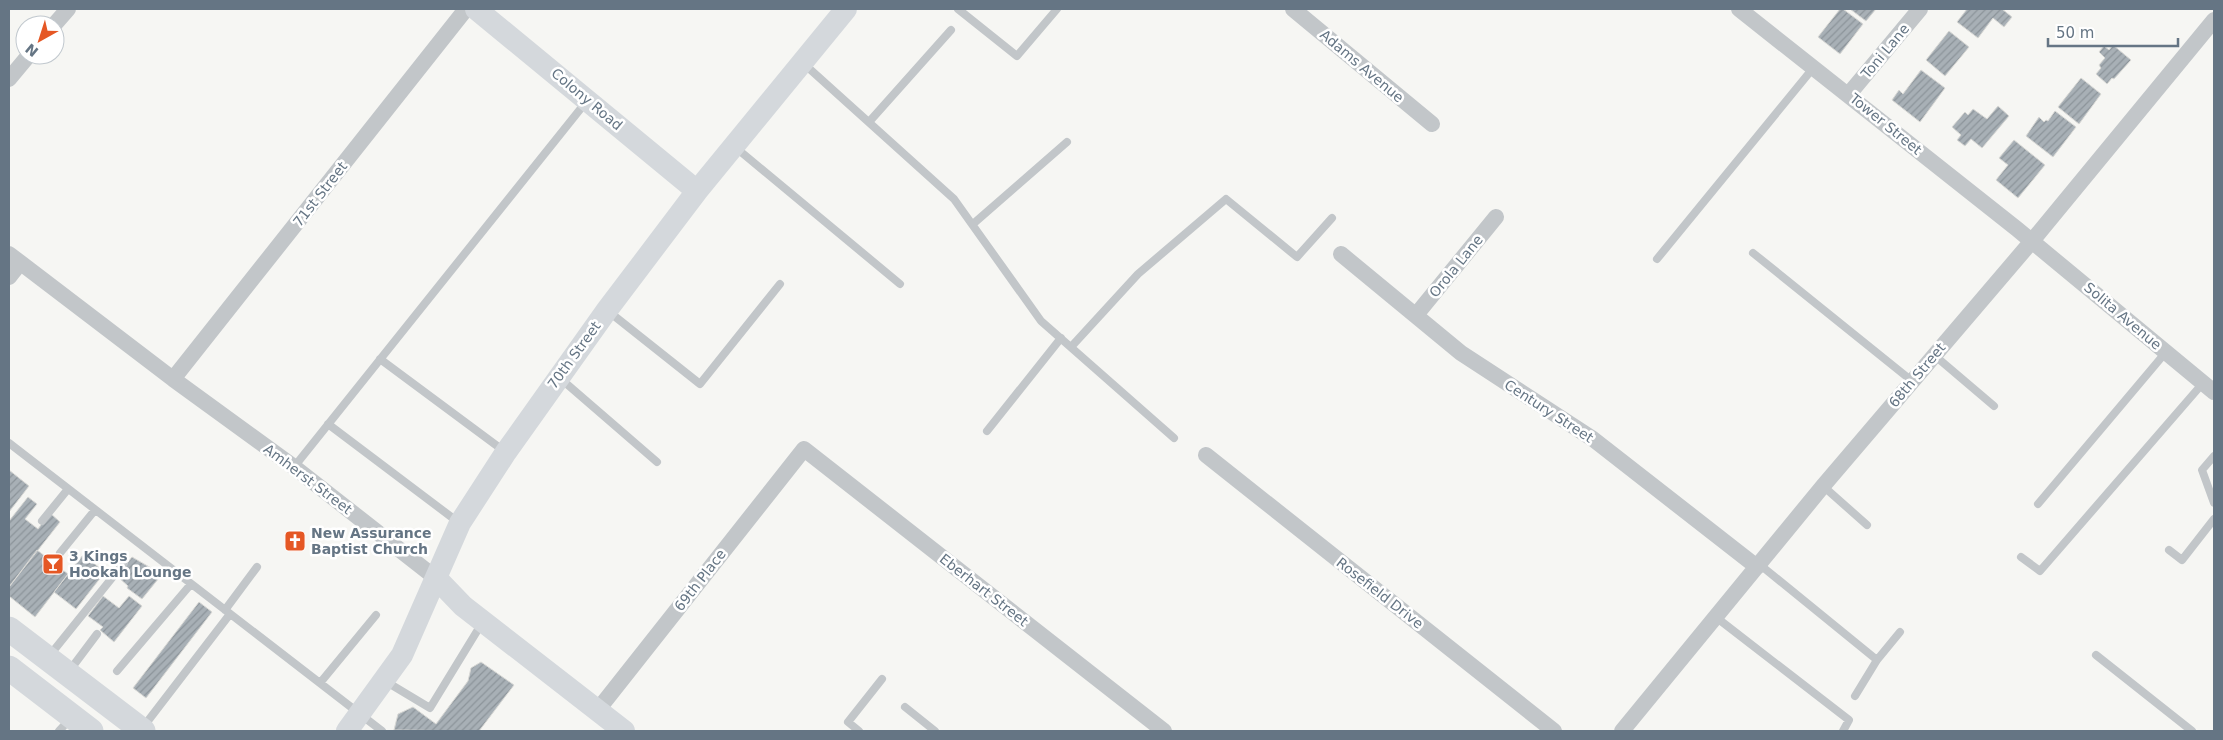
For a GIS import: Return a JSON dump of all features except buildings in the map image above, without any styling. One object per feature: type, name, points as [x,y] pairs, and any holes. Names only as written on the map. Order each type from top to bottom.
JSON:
[{"type":"main road","name":"70th Street","points":[[354,723],[402,656],[460,523],[558,376],[697,191],[846,9]]},
{"type":"main road","name":"Colony Road","points":[[489,12],[588,100],[697,191]]},
{"type":"main road","name":"Amherst Street","points":[[437,579],[463,606],[624,731]]},
{"type":"main road","points":[[9,629],[142,731]]},
{"type":"main road","points":[[9,668],[74,726]]},
{"type":"street","name":"71st Street","points":[[173,380],[466,9]]},
{"type":"street","name":"Adams Avenue","points":[[1293,9],[1432,124]]},
{"type":"street","name":"Tower Street","points":[[1739,9],[1849,94],[2032,241]]},
{"type":"street","name":"Toni Lane","points":[[1849,94],[1920,9]]},
{"type":"street","name":"68th Street","points":[[1622,731],[1717,618],[1823,486],[2032,241],[2214,20]]},
{"type":"street","points":[[9,79],[21,65]]},
{"type":"street","name":"Orola Lane","points":[[1416,316],[1496,217]]},
{"type":"street","name":"Solita Avenue","points":[[2032,241],[2209,387]]},
{"type":"street","name":"Century Street","points":[[1341,254],[1461,353],[1593,439],[1758,566]]},
{"type":"street","name":"Amherst Street","points":[[14,259],[173,380],[294,467],[437,579]]},
{"type":"street","points":[[9,277],[14,259]]},
{"type":"street","name":"69th Place","points":[[597,710],[804,449]]},
{"type":"street","name":"Eberhart Street","points":[[804,449],[1164,731]]},
{"type":"street","name":"Rosefield Drive","points":[[1206,455],[1554,731]]},
{"type":"lane","points":[[958,9],[1017,56],[1057,9]]},
{"type":"lane","points":[[869,122],[951,30]]},
{"type":"lane","points":[[802,62],[954,199],[1042,321],[1174,438]]},
{"type":"lane","points":[[1656,259],[1814,67]]},
{"type":"lane","points":[[294,467],[588,100]]},
{"type":"lane","points":[[972,224],[1067,142]]},
{"type":"lane","points":[[733,146],[900,284]]},
{"type":"lane","points":[[1071,347],[1138,274],[1226,199],[1297,257],[1332,218]]},
{"type":"lane","points":[[1753,253],[1912,381]]},
{"type":"lane","points":[[607,310],[700,384],[780,284]]},
{"type":"lane","points":[[987,431],[1061,338]]},
{"type":"lane","points":[[2038,504],[2166,352]]},
{"type":"lane","points":[[1934,355],[1994,406]]},
{"type":"lane","points":[[380,359],[506,452]]},
{"type":"lane","points":[[558,376],[657,462]]},
{"type":"lane","points":[[2020,556],[2040,571],[2209,387]]},
{"type":"lane","points":[[328,424],[460,523]]},
{"type":"lane","points":[[9,444],[320,683],[354,723],[382,731]]},
{"type":"lane","points":[[2214,456],[2202,470],[2214,503]]},
{"type":"lane","points":[[1823,486],[1867,525]]},
{"type":"lane","points":[[42,521],[68,489]]},
{"type":"lane","points":[[60,553],[95,510]]},
{"type":"lane","points":[[2169,550],[2182,560],[2214,519]]},
{"type":"lane","points":[[47,658],[124,562]]},
{"type":"lane","points":[[1758,566],[1877,660]]},
{"type":"lane","points":[[142,731],[258,567]]},
{"type":"lane","points":[[117,671],[191,584]]},
{"type":"lane","points":[[320,683],[376,615]]},
{"type":"lane","points":[[1717,618],[1849,720],[1842,731]]},
{"type":"lane","points":[[384,680],[430,708],[482,621]]},
{"type":"lane","points":[[1855,696],[1877,660],[1900,632]]},
{"type":"lane","points":[[67,674],[97,634]]},
{"type":"lane","points":[[2096,655],[2192,731]]},
{"type":"lane","points":[[859,731],[848,722],[882,679]]},
{"type":"lane","points":[[905,707],[935,731]]},
{"type":"place","name":"New Assurance Baptist Church","points":[[295,541]]},
{"type":"place","name":"3 Kings Hookah Lounge","points":[[53,564]]}]
